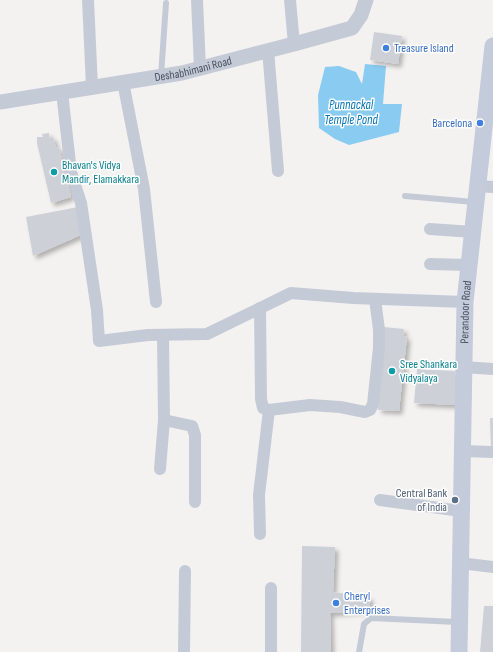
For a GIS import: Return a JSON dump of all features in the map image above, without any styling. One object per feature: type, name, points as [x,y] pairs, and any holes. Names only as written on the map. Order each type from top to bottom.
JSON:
[{"type":"main road","name":"Perandoor Road","points":[[459,652],[465,302],[476,203],[486,186],[493,46]]},
{"type":"street","points":[[88,0],[92,87]]},
{"type":"street","points":[[197,0],[200,68]]},
{"type":"street","points":[[290,0],[294,44]]},
{"type":"street","name":"Deshabhimani Road","points":[[0,102],[182,73],[352,28],[361,15],[366,0]]},
{"type":"street","points":[[268,50],[278,172]]},
{"type":"street","points":[[123,82],[144,189],[156,302]]},
{"type":"street","points":[[62,92],[71,172],[81,203],[97,310],[99,341],[163,335],[207,334],[292,293],[376,299],[465,302]]},
{"type":"street","points":[[430,228],[473,232]]},
{"type":"street","points":[[430,264],[469,266]]},
{"type":"street","points":[[260,308],[261,399],[263,408],[269,410],[310,404],[340,407],[365,412],[370,410],[373,404],[379,348],[376,299]]},
{"type":"street","points":[[160,469],[164,420],[163,335]]},
{"type":"street","points":[[463,367],[493,370]]},
{"type":"street","points":[[260,534],[259,495],[269,410]]},
{"type":"street","points":[[164,420],[192,426],[195,436],[195,502]]},
{"type":"street","points":[[462,451],[493,452]]},
{"type":"street","points":[[380,500],[461,511]]},
{"type":"street","points":[[460,563],[493,568]]},
{"type":"street","points":[[184,652],[186,571]]},
{"type":"street","points":[[271,588],[271,652]]},
{"type":"lane","points":[[161,76],[166,3]]},
{"type":"lane","points":[[405,196],[476,203]]},
{"type":"lane","points":[[359,652],[364,624],[371,618],[459,622]]},
{"type":"water","name":"Punnackal Temple Pond","points":[[365,64],[386,66],[383,104],[402,104],[399,132],[349,145],[335,139],[319,128],[318,95],[325,67],[339,66],[356,72],[362,84]]},
{"type":"building","name":"Treasure Island","points":[[374,32],[402,36],[398,64],[370,60]]},
{"type":"building","name":"Bhavan's Vidya Mandir, Elamakkara","points":[[49,133],[49,138],[53,137],[56,148],[59,147],[71,197],[51,203],[37,143],[37,137],[43,137],[42,134]]},
{"type":"building","points":[[78,207],[83,234],[33,256],[26,217]]},
{"type":"building","name":"Sree Shankara Vidyalaya","points":[[384,327],[404,329],[403,336],[407,337],[399,411],[378,410]]},
{"type":"building","points":[[417,369],[455,371],[456,405],[414,403]]},
{"type":"building","points":[[490,418],[493,418],[493,449],[491,449]]},
{"type":"building","name":"Cheryl Enterprises","points":[[302,546],[335,547],[333,592],[370,597],[369,610],[330,613],[331,652],[301,652]]},
{"type":"building","points":[[484,606],[493,606],[493,652],[480,652]]},
{"type":"place","name":"Treasure Island","points":[[386,48]]},
{"type":"place","name":"Barcelona","points":[[480,123]]},
{"type":"place","name":"Bhavan's Vidya Mandir, Elamakkara","points":[[54,172]]},
{"type":"place","name":"Sree Shankara Vidyalaya","points":[[392,371]]},
{"type":"place","name":"Central Bank of India","points":[[455,500]]},
{"type":"place","name":"Cheryl Enterprises","points":[[336,603]]}]
